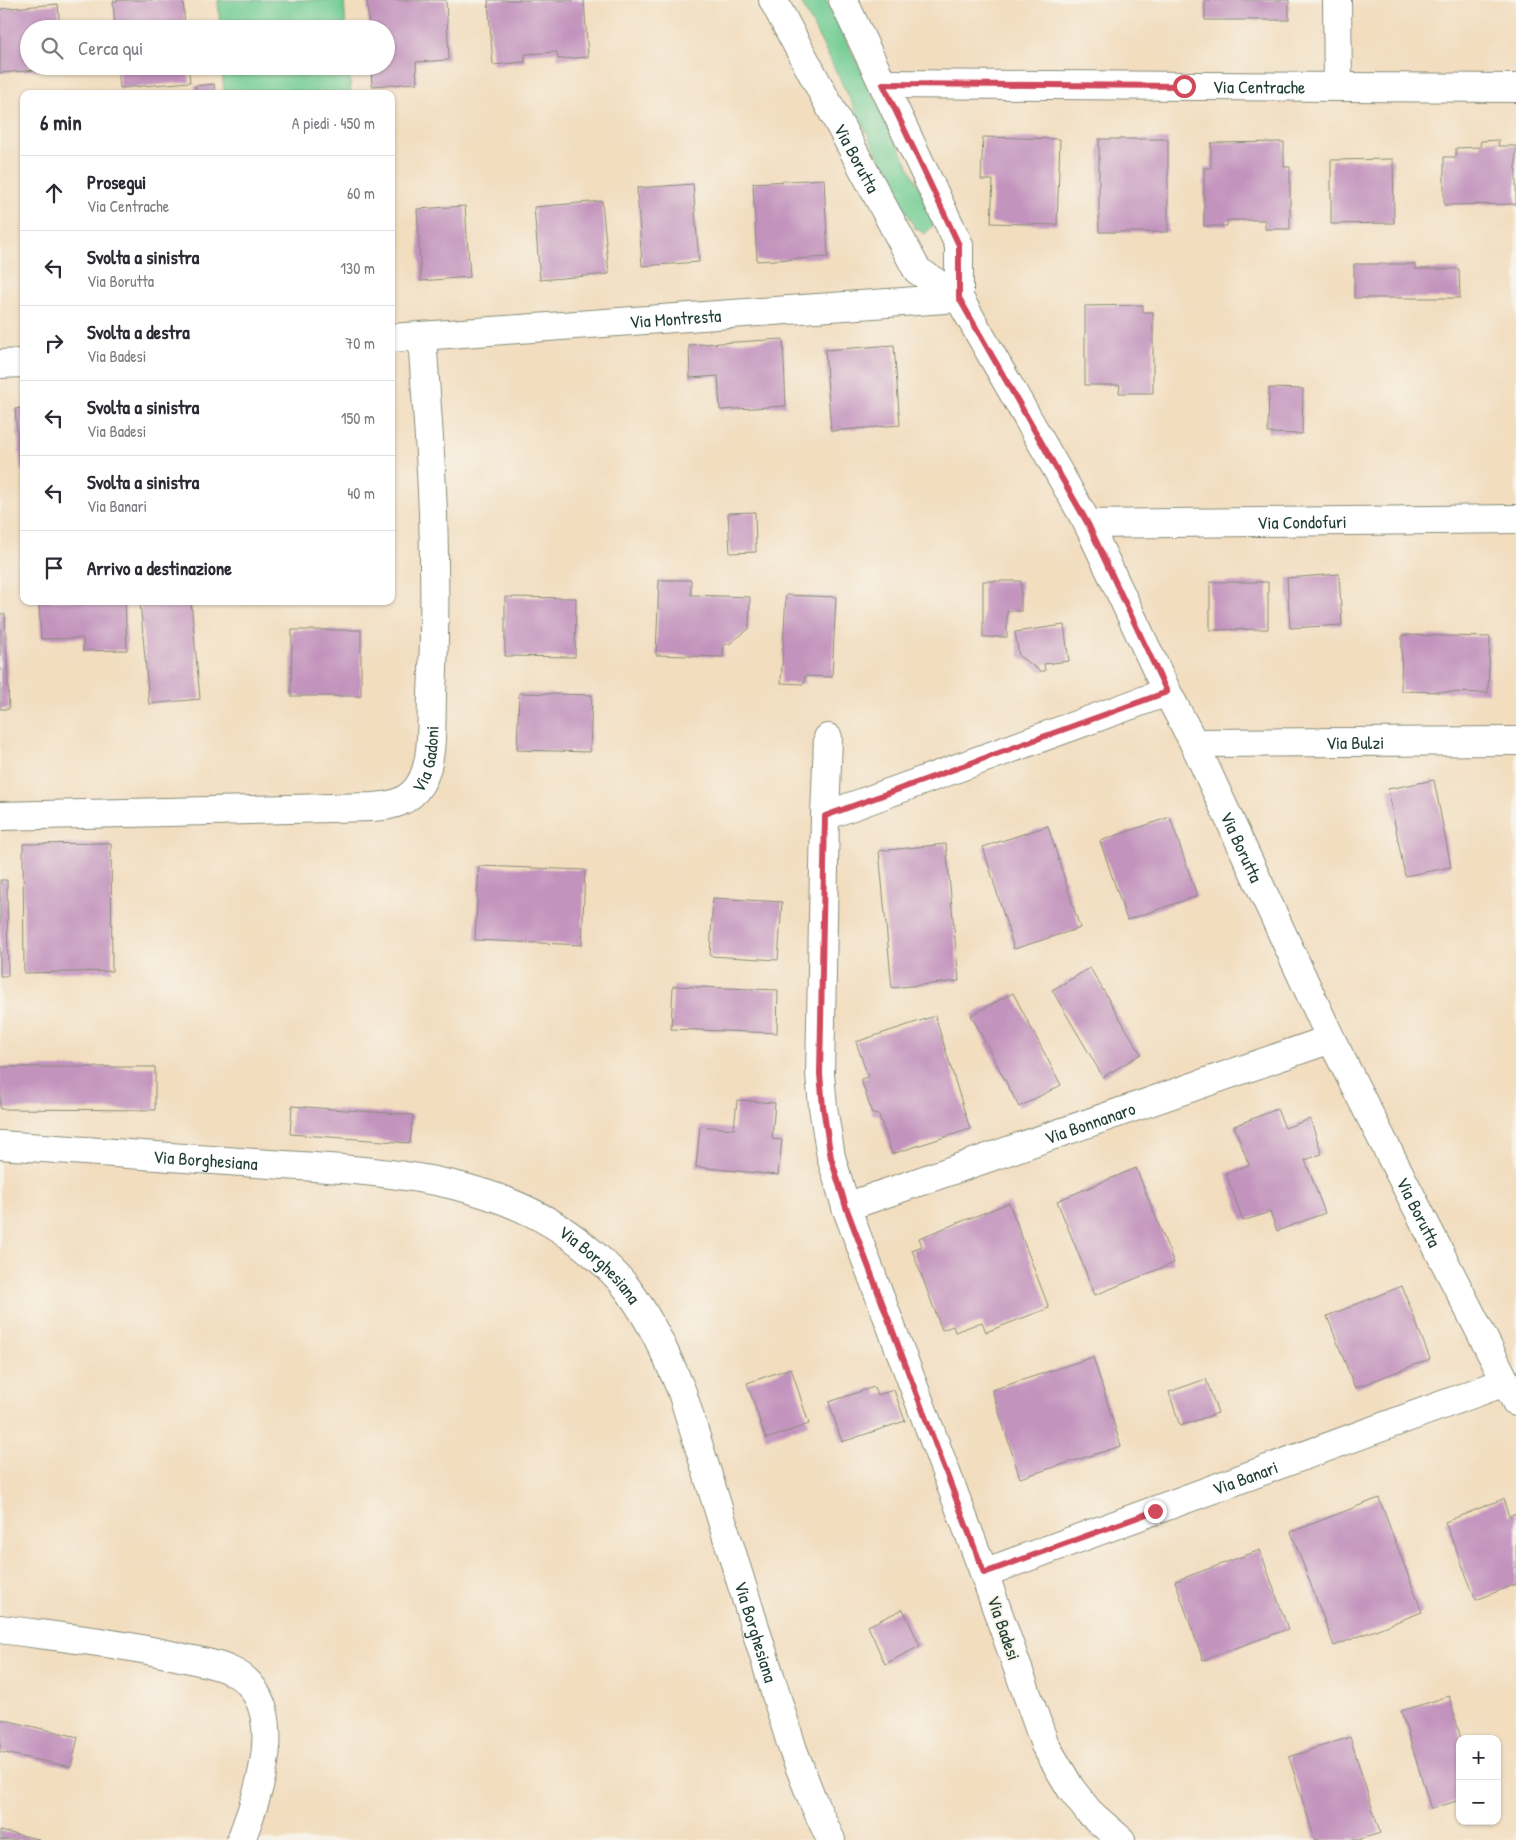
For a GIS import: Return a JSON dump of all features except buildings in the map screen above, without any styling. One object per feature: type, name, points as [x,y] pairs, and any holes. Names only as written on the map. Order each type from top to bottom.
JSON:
[{"type":"street","name":"Via Borutta","points":[[773,0],[917,270],[959,298],[1088,524],[1167,692],[1194,743],[1331,1039],[1511,1392]]},
{"type":"street","name":"Via Borutta","points":[[843,0],[959,245],[959,298]]},
{"type":"street","points":[[1337,0],[1338,87]]},
{"type":"street","name":"Via Centrache","points":[[883,84],[1516,88]]},
{"type":"street","name":"Via Montresta","points":[[395,338],[959,298]]},
{"type":"street","name":"Via Gadoni","points":[[0,816],[372,807],[405,801],[414,792],[421,783],[429,759],[434,631],[433,509],[422,336]]},
{"type":"street","points":[[0,364],[20,363]]},
{"type":"street","name":"Via Condofuri","points":[[1088,524],[1516,519]]},
{"type":"street","points":[[825,816],[1167,692]]},
{"type":"street","name":"Via Badesi","points":[[828,738],[820,1074],[831,1158],[846,1207],[984,1573],[1045,1745],[1071,1790],[1089,1812],[1121,1840]]},
{"type":"street","name":"Via Bulzi","points":[[1194,743],[1516,740]]},
{"type":"street","name":"Via Bonnanaro","points":[[846,1207],[1331,1039]]},
{"type":"street","name":"Via Borghesiana","points":[[0,1145],[353,1170],[430,1179],[475,1190],[498,1198],[542,1217],[579,1242],[609,1269],[631,1294],[662,1345],[682,1392],[788,1735],[805,1783],[831,1840]]},
{"type":"street","name":"Via Banari","points":[[984,1573],[1511,1392]]},
{"type":"street","points":[[0,1629],[143,1648],[209,1663],[230,1670],[248,1682],[259,1698],[263,1709],[266,1751],[255,1799],[241,1840]]},
{"type":"green space","points":[[218,0],[344,0],[345,20],[219,20]]},
{"type":"green space","points":[[800,0],[826,0],[928,205],[933,226],[925,234],[915,228]]},
{"type":"green space","points":[[223,75],[350,75],[351,90],[224,90]]},
{"type":"route","points":[[1155,1511],[984,1573],[846,1207],[831,1158],[820,1074],[821,992],[825,816],[1167,692],[1088,524],[959,298],[959,245],[883,84],[1184,86]]}]
